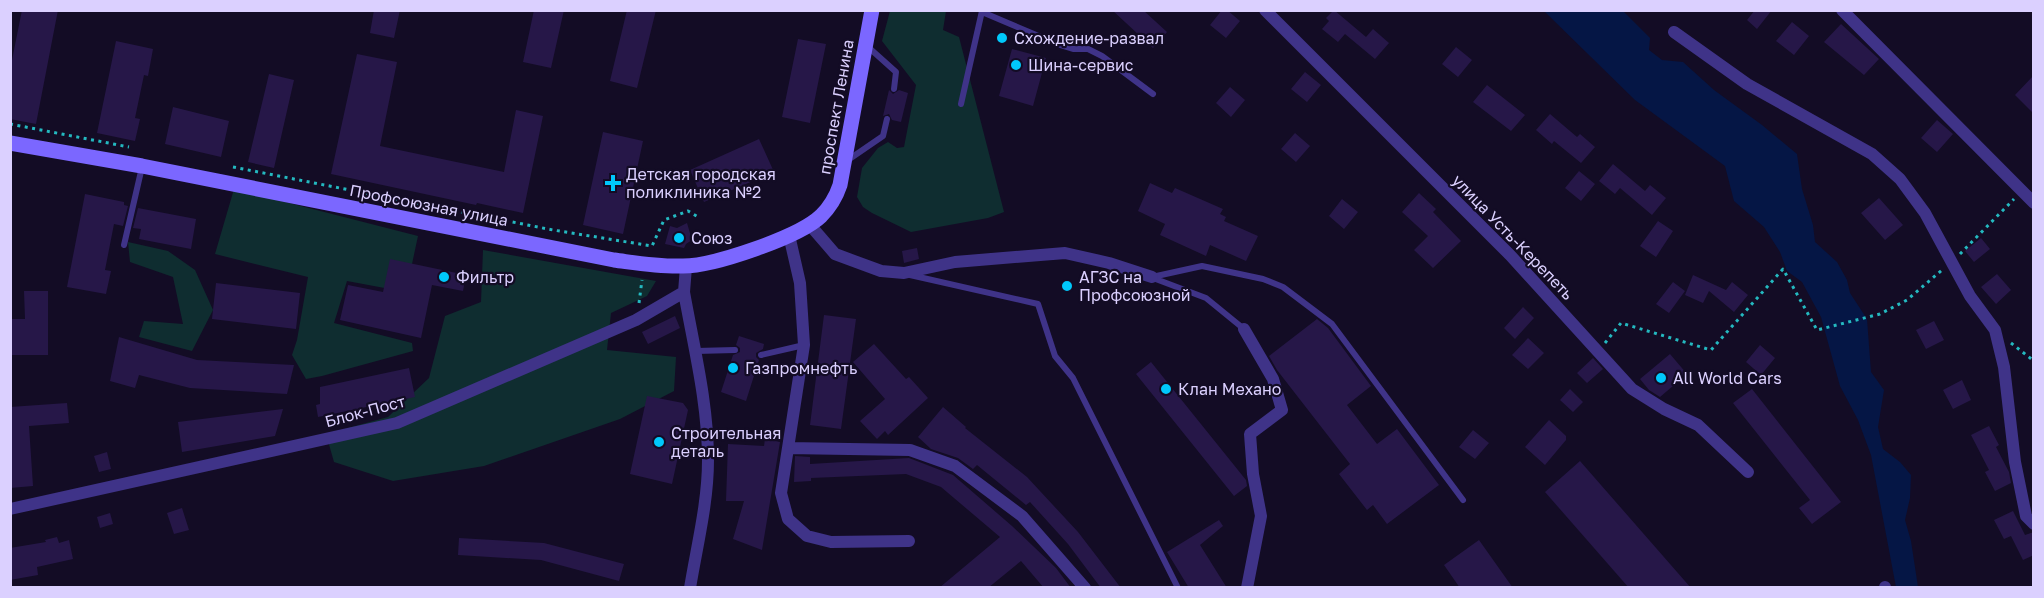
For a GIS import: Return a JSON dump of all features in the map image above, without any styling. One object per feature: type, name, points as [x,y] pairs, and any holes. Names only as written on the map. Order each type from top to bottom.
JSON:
[{"type":"main road","name":"проспект Ленина","points":[[829,207],[840,185],[872,10]]},
{"type":"main road","name":"Профсоюзная улица","points":[[10,143],[142,166],[614,260],[686,267],[741,253],[789,235],[810,225],[829,207]]},
{"type":"street","name":"улица Усть-Керепеть","points":[[1265,10],[1510,255],[1632,389],[1664,409],[1698,425],[1748,472]]},
{"type":"street","points":[[1842,10],[2034,203]]},
{"type":"street","points":[[1674,32],[1747,84],[1872,154],[1900,179],[1925,213],[1970,296],[1995,330],[2004,367],[2015,462],[2026,516],[2034,524]]},
{"type":"street","points":[[810,225],[834,254],[881,271],[903,273],[955,262],[1065,253],[1152,277]]},
{"type":"street","points":[[789,235],[800,283],[804,345],[781,493],[788,519],[807,536],[831,542],[909,541]]},
{"type":"street","points":[[686,267],[684,292],[703,391],[708,460],[705,507],[690,588]]},
{"type":"street","name":"Блок-Пост","points":[[10,509],[397,423],[636,320],[684,292]]},
{"type":"street","points":[[1244,329],[1273,379],[1282,410],[1250,434],[1253,474],[1261,516],[1246,588]]},
{"type":"street","points":[[788,448],[910,450],[955,466],[1022,516],[1085,588]]},
{"type":"lane","points":[[961,104],[982,11],[1060,45],[1073,49],[1088,49],[1102,56],[1153,94]]},
{"type":"lane","points":[[865,45],[896,72],[894,89]]},
{"type":"lane","points":[[845,162],[883,136],[887,119]]},
{"type":"lane","points":[[124,245],[142,166]]},
{"type":"lane","points":[[1152,277],[1202,266],[1263,279],[1282,286],[1332,324],[1463,500]]},
{"type":"lane","points":[[903,273],[1038,304],[1055,356],[1073,378],[1178,588]]},
{"type":"lane","points":[[1152,277],[1206,298],[1244,329]]},
{"type":"lane","points":[[761,355],[804,345]]},
{"type":"lane","points":[[695,351],[735,350]]},
{"type":"path","points":[[10,124],[133,148]]},
{"type":"path","points":[[225,166],[554,230],[652,246],[664,220],[688,211],[700,218]]},
{"type":"path","points":[[1598,352],[1621,323],[1711,350],[1783,269],[1817,330],[1880,314]]},
{"type":"path","points":[[636,320],[642,280]]},
{"type":"green space","points":[[890,11],[946,11],[943,30],[959,37],[1004,212],[988,218],[911,232],[872,213],[863,207],[857,197],[862,168],[878,148],[888,142],[897,148],[904,147],[916,85],[882,41]]},
{"type":"green space","points":[[234,189],[418,236],[406,292],[347,281],[334,323],[412,343],[413,351],[306,379],[292,355],[297,340],[308,277],[215,254]]},
{"type":"green space","points":[[128,242],[168,251],[195,270],[213,310],[192,351],[139,337],[144,321],[183,324],[173,277],[130,262]]},
{"type":"green space","points":[[483,250],[656,281],[647,296],[611,313],[607,350],[676,357],[674,391],[620,419],[484,466],[393,481],[334,462],[326,434],[388,417],[429,378],[445,316],[481,302]]},
{"type":"water","points":[[1544,11],[1623,11],[1650,38],[1649,50],[1662,60],[1683,62],[1714,90],[1797,154],[1802,189],[1813,225],[1815,242],[1837,262],[1847,280],[1850,293],[1867,319],[1871,372],[1884,390],[1878,427],[1883,449],[1900,462],[1911,475],[1910,498],[1905,520],[1911,541],[1918,587],[1896,587],[1871,455],[1858,420],[1840,386],[1821,317],[1802,282],[1787,271],[1780,252],[1764,227],[1734,201],[1725,166],[1635,100]]},
{"type":"building","points":[[22,10],[58,10],[36,124],[10,119],[10,70]]},
{"type":"building","points":[[374,10],[400,10],[394,38],[370,33]]},
{"type":"building","points":[[534,10],[564,10],[551,68],[523,62]]},
{"type":"building","points":[[627,10],[656,10],[637,88],[610,81]]},
{"type":"building","points":[[1112,10],[1143,10],[1167,32],[1153,48]]},
{"type":"building","points":[[1222,10],[1227,10],[1240,21],[1226,38],[1210,25]]},
{"type":"building","points":[[1334,10],[1366,37],[1373,29],[1389,43],[1375,59],[1345,34],[1338,42],[1322,29],[1329,21],[1326,18]]},
{"type":"building","points":[[1755,10],[1772,10],[1757,29],[1747,20]]},
{"type":"building","points":[[1792,22],[1809,36],[1794,55],[1776,41]]},
{"type":"building","points":[[1841,24],[1879,59],[1864,75],[1824,42]]},
{"type":"building","points":[[798,39],[826,44],[810,123],[782,117]]},
{"type":"building","points":[[116,41],[153,49],[148,76],[144,75],[135,118],[140,119],[135,141],[97,133]]},
{"type":"building","points":[[1456,47],[1472,60],[1458,77],[1442,64]]},
{"type":"building","points":[[1012,49],[1046,58],[1033,106],[999,96]]},
{"type":"building","points":[[357,54],[397,62],[380,146],[504,172],[516,110],[543,116],[523,213],[331,174]]},
{"type":"building","points":[[1305,72],[1321,85],[1307,102],[1291,89]]},
{"type":"building","points":[[269,74],[294,80],[274,168],[248,162]]},
{"type":"building","points":[[2034,75],[2034,114],[2015,95]]},
{"type":"building","points":[[1487,85],[1525,115],[1511,131],[1473,102]]},
{"type":"building","points":[[1230,87],[1245,100],[1231,117],[1216,103]]},
{"type":"building","points":[[889,90],[893,94],[899,90],[908,93],[901,122],[892,120],[889,114],[883,116]]},
{"type":"building","points":[[173,107],[229,121],[221,157],[165,144]]},
{"type":"building","points":[[1550,114],[1577,137],[1580,134],[1595,147],[1581,163],[1554,141],[1552,144],[1536,130]]},
{"type":"building","points":[[1937,120],[1953,134],[1937,152],[1921,138]]},
{"type":"building","name":"Детская городская поликлиника №2","points":[[603,132],[643,141],[623,234],[583,225]]},
{"type":"building","points":[[1295,133],[1310,146],[1296,162],[1281,149]]},
{"type":"building","points":[[759,139],[774,172],[704,202],[690,170]]},
{"type":"building","points":[[1613,164],[1645,191],[1650,185],[1666,198],[1652,215],[1620,188],[1615,194],[1599,181]]},
{"type":"building","points":[[1579,171],[1595,184],[1581,201],[1565,188]]},
{"type":"building","points":[[1150,183],[1172,193],[1175,188],[1223,209],[1220,214],[1226,217],[1224,221],[1258,236],[1246,261],[1210,245],[1206,256],[1160,235],[1165,224],[1138,211]]},
{"type":"building","points":[[1419,193],[1436,209],[1433,212],[1461,241],[1433,268],[1414,250],[1428,236],[1402,212]]},
{"type":"building","points":[[85,194],[124,202],[124,205],[128,206],[123,226],[114,224],[105,270],[111,271],[106,294],[67,287]]},
{"type":"building","points":[[1879,198],[1903,225],[1885,240],[1861,213]]},
{"type":"building","points":[[1342,199],[1358,212],[1344,229],[1329,216]]},
{"type":"building","points":[[138,208],[196,219],[191,249],[139,239],[141,229],[133,228]]},
{"type":"building","points":[[1658,221],[1673,231],[1656,257],[1640,246]]},
{"type":"building","name":"Союз","points":[[687,223],[692,240],[684,248],[665,244],[670,226],[677,228]]},
{"type":"building","points":[[1981,238],[1990,249],[1974,262],[1965,251]]},
{"type":"building","points":[[917,248],[919,259],[904,263],[902,251]]},
{"type":"building","points":[[390,259],[466,275],[463,291],[432,285],[421,338],[340,320],[348,285],[383,292]]},
{"type":"building","points":[[1997,274],[2011,290],[1996,304],[1981,287]]},
{"type":"building","points":[[1693,275],[1726,290],[1732,282],[1748,295],[1734,312],[1709,291],[1703,303],[1685,295]]},
{"type":"building","points":[[1673,282],[1685,291],[1669,313],[1656,304]]},
{"type":"building","points":[[216,283],[300,293],[296,329],[212,319]]},
{"type":"building","points":[[24,291],[48,291],[48,355],[10,355],[10,319],[25,319]]},
{"type":"building","points":[[1523,307],[1534,318],[1515,339],[1504,328]]},
{"type":"building","points":[[824,315],[856,319],[841,429],[810,425]]},
{"type":"building","points":[[675,316],[680,328],[648,344],[642,332]]},
{"type":"building","points":[[1317,319],[1328,328],[1371,386],[1347,405],[1377,444],[1397,429],[1439,485],[1387,524],[1373,505],[1367,510],[1339,474],[1350,464],[1277,370],[1269,356]]},
{"type":"building","points":[[1934,321],[1944,340],[1926,349],[1916,330]]},
{"type":"building","points":[[739,336],[764,344],[763,349],[756,353],[759,360],[746,401],[721,392],[733,355],[740,352],[740,348],[736,345]]},
{"type":"building","points":[[119,337],[197,360],[294,365],[287,394],[190,388],[139,375],[135,388],[110,381]]},
{"type":"building","points":[[1528,338],[1544,353],[1528,369],[1512,355]]},
{"type":"building","points":[[874,344],[906,379],[909,377],[928,398],[888,435],[885,431],[877,439],[860,421],[885,399],[853,362]]},
{"type":"building","points":[[1760,345],[1775,358],[1761,375],[1746,362]]},
{"type":"building","points":[[1670,354],[1687,374],[1660,397],[1649,390],[1640,379]]},
{"type":"building","points":[[1593,358],[1603,369],[1587,383],[1577,373]]},
{"type":"building","points":[[1151,362],[1246,480],[1247,486],[1234,496],[1136,374]]},
{"type":"building","points":[[409,368],[415,397],[318,417],[316,405],[320,404],[320,387]]},
{"type":"building","points":[[1962,380],[1971,400],[1953,409],[1943,390]]},
{"type":"building","points":[[1570,389],[1583,402],[1573,412],[1560,400]]},
{"type":"building","points":[[1752,389],[1841,502],[1812,524],[1799,508],[1810,500],[1733,403]]},
{"type":"building","name":"Строительная деталь","points":[[647,396],[683,403],[688,410],[672,484],[630,474]]},
{"type":"building","points":[[67,403],[69,423],[29,426],[33,486],[10,488],[10,407]]},
{"type":"building","points":[[943,407],[965,428],[1027,477],[1078,532],[1121,588],[1101,588],[1068,544],[1030,502],[1026,505],[977,465],[973,469],[958,458],[931,449],[918,437]]},
{"type":"building","points":[[283,409],[275,436],[182,452],[178,422]]},
{"type":"building","points":[[1549,420],[1566,436],[1566,440],[1545,465],[1525,447]]},
{"type":"building","points":[[1989,426],[1999,445],[1996,447],[2009,472],[2011,483],[1995,491],[1985,472],[1989,470],[1971,435]]},
{"type":"building","points":[[1473,430],[1489,443],[1475,459],[1459,447]]},
{"type":"building","points":[[765,439],[780,442],[762,550],[733,539],[744,501],[726,501],[728,444],[764,446]]},
{"type":"building","points":[[107,452],[111,469],[99,472],[94,456]]},
{"type":"building","points":[[795,456],[810,457],[810,464],[909,458],[953,475],[1056,568],[1071,588],[1044,588],[1021,561],[988,588],[939,588],[1000,537],[941,487],[906,474],[811,478],[811,481],[794,482]]},
{"type":"building","points":[[1580,461],[1691,588],[1629,588],[1545,492]]},
{"type":"building","points":[[182,508],[189,530],[174,534],[167,513]]},
{"type":"building","points":[[2013,511],[2025,535],[2034,532],[2034,555],[2023,560],[2011,536],[2004,539],[1994,520]]},
{"type":"building","points":[[110,513],[113,524],[100,528],[97,517]]},
{"type":"building","points":[[1219,520],[1223,526],[1200,545],[1227,588],[1189,588],[1167,552]]},
{"type":"building","points":[[57,537],[59,543],[69,540],[73,559],[37,567],[38,575],[10,580],[10,548],[46,542],[45,540]]},
{"type":"building","points":[[459,538],[544,543],[624,564],[619,581],[541,560],[458,555]]},
{"type":"building","points":[[1479,540],[1513,588],[1460,588],[1444,565]]},
{"type":"place","name":"Схождение-развал","points":[[1002,38]]},
{"type":"place","name":"Шина-сервис","points":[[1016,65]]},
{"type":"place","name":"Детская городская поликлиника №2","points":[[613,183]]},
{"type":"place","name":"Союз","points":[[679,238]]},
{"type":"place","name":"Фильтр","points":[[444,277]]},
{"type":"place","name":"АГЗС на Профсоюзной","points":[[1067,286]]},
{"type":"place","name":"Газпромнефть","points":[[733,368]]},
{"type":"place","name":"All World Cars","points":[[1661,378]]},
{"type":"place","name":"Клан Механо","points":[[1166,389]]},
{"type":"place","name":"Строительная деталь","points":[[659,442]]}]
